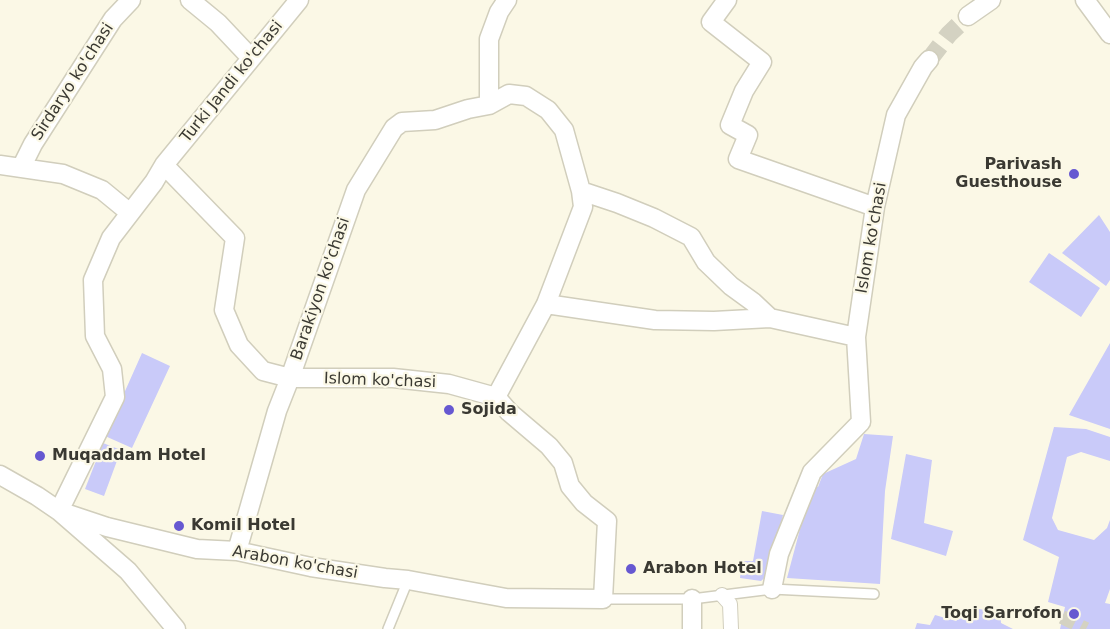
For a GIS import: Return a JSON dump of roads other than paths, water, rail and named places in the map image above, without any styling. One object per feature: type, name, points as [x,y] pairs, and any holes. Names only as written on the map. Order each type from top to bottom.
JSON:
[{"type":"street","name":"Sirdaryo ko'chasi","points":[[21,168],[33,144],[113,20],[131,0]]},
{"type":"street","points":[[190,0],[218,23],[251,58]]},
{"type":"street","name":"Turki Jandi ko'chasi","points":[[59,511],[115,397],[112,369],[95,336],[93,280],[111,238],[154,182],[164,165],[299,0]]},
{"type":"street","points":[[489,105],[489,39],[499,12],[507,0]]},
{"type":"street","points":[[727,0],[711,22],[762,62],[744,91],[730,125],[748,135],[738,159],[875,207]]},
{"type":"street","points":[[967,10],[991,0]]},
{"type":"street","points":[[1085,0],[1110,34]]},
{"type":"street","name":"Islom ko'chasi","points":[[772,589],[778,554],[812,472],[861,422],[856,337],[875,207],[897,115],[929,60]]},
{"type":"street","name":"Barakiyon ko'chasi","points":[[237,551],[277,411],[356,190],[394,128],[402,122],[435,120],[489,105],[509,94],[525,96],[548,110],[564,130],[581,192]]},
{"type":"street","points":[[0,165],[63,174],[102,190],[130,213]]},
{"type":"street","name":"Islom ko'chasi","points":[[164,165],[235,238],[224,310],[239,345],[263,371],[290,378],[404,379],[449,384],[496,397]]},
{"type":"street","points":[[603,599],[607,521],[584,503],[570,486],[563,463],[549,446],[509,412],[496,397],[546,304],[583,207],[581,192],[654,218],[692,237],[706,262],[770,318]]},
{"type":"street","points":[[546,304],[655,320],[714,321],[770,318],[856,337]]},
{"type":"street","name":"Arabon ko'chasi","points":[[0,476],[59,511],[107,527],[197,549],[237,551],[311,567],[408,580],[506,598],[603,599]]},
{"type":"street","points":[[59,511],[128,571],[176,629]]},
{"type":"street","points":[[722,595],[730,604],[731,629]]},
{"type":"street","points":[[692,600],[692,629]]},
{"type":"lane","points":[[388,629],[408,580]]},
{"type":"lane","points":[[603,599],[692,600],[772,589],[874,594]]},
{"type":"tunnel","points":[[929,60],[949,34],[968,16]]},
{"type":"tunnel","points":[[1062,617],[1086,629]]},
{"type":"place","name":"Parivash Guesthouse","points":[[1074,174]]},
{"type":"place","name":"Sojida","points":[[449,410]]},
{"type":"place","name":"Muqaddam Hotel","points":[[40,456]]},
{"type":"place","name":"Komil Hotel","points":[[179,526]]},
{"type":"place","name":"Arabon Hotel","points":[[631,569]]},
{"type":"place","name":"Toqi Sarrofon","points":[[1074,614]]}]
